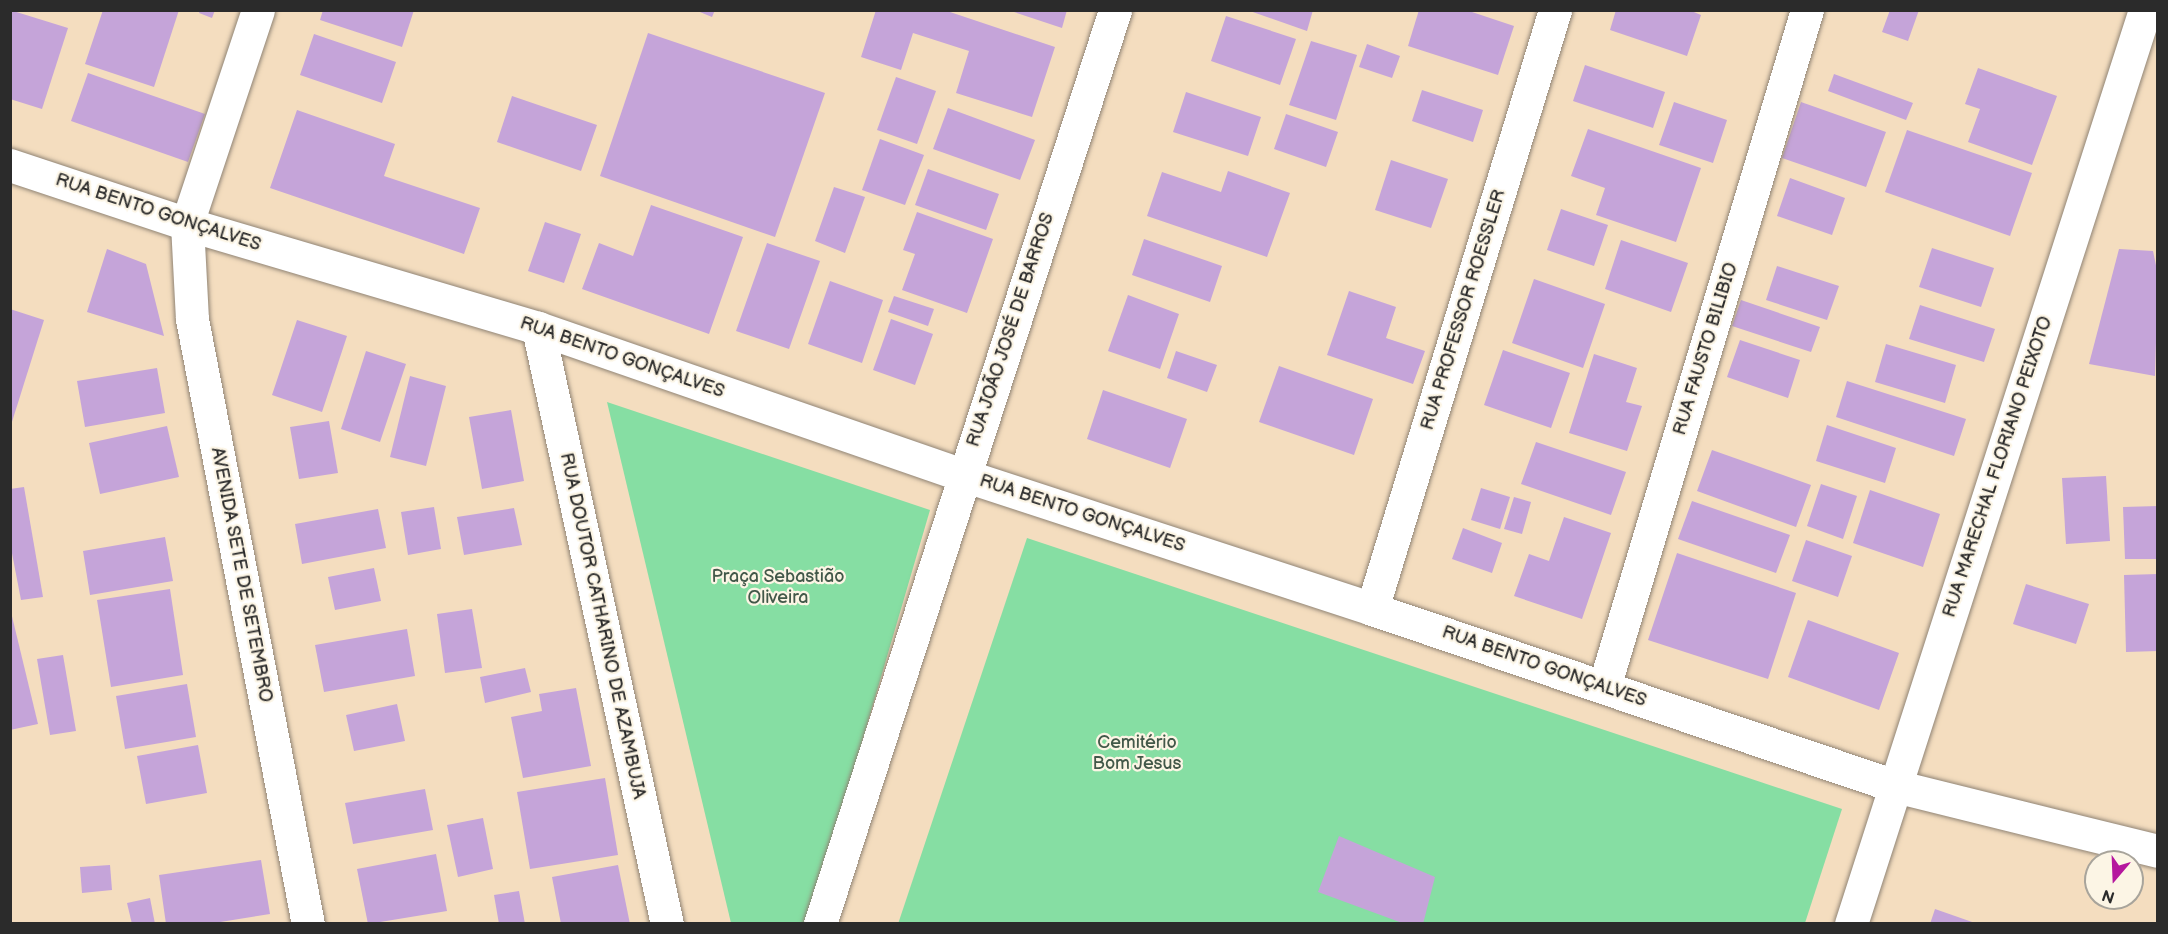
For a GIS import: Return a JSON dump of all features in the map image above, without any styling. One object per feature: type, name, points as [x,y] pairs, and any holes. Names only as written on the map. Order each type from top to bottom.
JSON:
[{"type":"street","points":[[187,224],[258,10]]},
{"type":"street","name":"RUA JOÃO JOSÉ DE BARROS","points":[[820,924],[963,475],[1115,10]]},
{"type":"street","name":"RUA PROFESSOR ROESSLER","points":[[1372,609],[1555,10]]},
{"type":"street","name":"RUA FAUSTO BILIBIO","points":[[1604,687],[1807,10]]},
{"type":"street","name":"RUA MARECHAL FLORIANO PEIXOTO","points":[[1851,924],[2145,10]]},
{"type":"street","name":"RUA BENTO GONÇALVES","points":[[10,165],[187,224],[538,328],[963,475],[1372,609],[1895,786],[2157,851]]},
{"type":"street","name":"AVENIDA SETE DE SETEMBRO","points":[[187,224],[192,319],[308,924]]},
{"type":"street","name":"RUA DOUTOR CATHARINO DE AZAMBUJA","points":[[538,328],[667,924]]},
{"type":"green space","name":"Praça Sebastião Oliveira","points":[[607,402],[930,510],[809,923],[731,923]]},
{"type":"green space","name":"Cemitério Bom Jesus","points":[[1027,538],[1842,809],[1805,923],[898,924]]},
{"type":"building","points":[[10,10],[68,28],[42,109],[10,99]]},
{"type":"building","points":[[103,10],[179,10],[154,87],[85,64]]},
{"type":"building","points":[[200,10],[215,10],[212,18],[199,13]]},
{"type":"building","points":[[323,10],[414,10],[402,47],[320,20]]},
{"type":"building","points":[[695,10],[715,10],[712,17]]},
{"type":"building","points":[[876,10],[944,10],[1055,47],[1032,117],[956,93],[969,51],[913,33],[901,70],[861,57]]},
{"type":"building","points":[[1008,10],[1067,10],[1062,28]]},
{"type":"building","points":[[1247,10],[1313,10],[1307,31]]},
{"type":"building","points":[[1419,10],[1466,10],[1514,26],[1498,75],[1408,46]]},
{"type":"building","points":[[1616,10],[1689,10],[1701,15],[1687,56],[1610,30]]},
{"type":"building","points":[[1890,10],[1919,10],[1908,41],[1882,32]]},
{"type":"building","points":[[1226,16],[1296,39],[1280,85],[1211,61]]},
{"type":"building","points":[[648,33],[825,93],[775,237],[600,176]]},
{"type":"building","points":[[314,34],[396,62],[382,103],[300,75]]},
{"type":"building","points":[[1311,41],[1357,55],[1336,120],[1289,105]]},
{"type":"building","points":[[1367,44],[1400,56],[1392,78],[1359,67]]},
{"type":"building","points":[[1585,65],[1665,92],[1653,128],[1573,101]]},
{"type":"building","points":[[1978,68],[2057,96],[2032,165],[1968,142],[1980,109],[1965,104]]},
{"type":"building","points":[[88,73],[205,114],[188,162],[71,121]]},
{"type":"building","points":[[1834,74],[1913,103],[1906,120],[1828,91]]},
{"type":"building","points":[[896,77],[936,91],[917,144],[877,130]]},
{"type":"building","points":[[1422,90],[1483,110],[1473,142],[1412,121]]},
{"type":"building","points":[[1186,92],[1261,117],[1248,156],[1173,132]]},
{"type":"building","points":[[512,96],[597,125],[581,171],[497,142]]},
{"type":"building","points":[[1674,102],[1727,120],[1713,163],[1659,145]]},
{"type":"building","points":[[1801,102],[1886,132],[1866,187],[1782,158]]},
{"type":"building","points":[[948,108],[1035,140],[1020,180],[933,149]]},
{"type":"building","points":[[297,110],[395,144],[384,176],[480,208],[464,254],[270,188]]},
{"type":"building","points":[[1286,114],[1338,132],[1326,167],[1274,149]]},
{"type":"building","points":[[1588,129],[1701,168],[1676,242],[1596,215],[1605,188],[1571,176]]},
{"type":"building","points":[[1907,130],[2032,173],[2010,236],[1885,192]]},
{"type":"building","points":[[880,139],[924,155],[905,205],[862,190]]},
{"type":"building","points":[[1391,160],[1448,179],[1431,228],[1375,210]]},
{"type":"building","points":[[928,169],[999,194],[986,230],[915,205]]},
{"type":"building","points":[[1228,171],[1290,193],[1267,257],[1147,216],[1162,172],[1221,192]]},
{"type":"building","points":[[1790,178],[1845,198],[1832,235],[1777,216]]},
{"type":"building","points":[[834,187],[865,197],[845,253],[815,241]]},
{"type":"building","points":[[651,205],[743,237],[709,334],[582,289],[599,243],[633,256]]},
{"type":"building","points":[[1561,209],[1608,225],[1594,266],[1547,250]]},
{"type":"building","points":[[917,212],[993,239],[967,313],[902,290],[915,254],[903,250]]},
{"type":"building","points":[[545,222],[581,234],[564,283],[528,271]]},
{"type":"building","points":[[1144,239],[1222,266],[1210,302],[1132,275]]},
{"type":"building","points":[[1621,240],[1688,263],[1671,312],[1605,289]]},
{"type":"building","points":[[767,243],[820,261],[789,349],[736,331]]},
{"type":"building","points":[[1932,248],[1994,268],[1981,307],[1919,287]]},
{"type":"building","points":[[107,249],[146,264],[164,336],[87,312]]},
{"type":"building","points":[[2119,249],[2153,251],[2158,275],[2155,376],[2089,364]]},
{"type":"building","points":[[1777,266],[1839,286],[1827,320],[1766,300]]},
{"type":"building","points":[[1534,279],[1605,304],[1583,368],[1512,343]]},
{"type":"building","points":[[830,281],[883,300],[862,363],[808,344]]},
{"type":"building","points":[[1349,291],[1396,307],[1386,338],[1425,351],[1413,384],[1327,355]]},
{"type":"building","points":[[1128,295],[1179,314],[1160,369],[1108,351]]},
{"type":"building","points":[[894,296],[934,309],[928,326],[888,312]]},
{"type":"building","points":[[1741,300],[1820,327],[1811,352],[1732,326]]},
{"type":"building","points":[[1920,305],[1995,329],[1984,362],[1909,339]]},
{"type":"building","points":[[10,309],[44,320],[11,425],[10,425]]},
{"type":"building","points":[[891,319],[933,334],[915,385],[873,370]]},
{"type":"building","points":[[297,320],[347,336],[322,412],[272,395]]},
{"type":"building","points":[[1740,340],[1800,360],[1788,398],[1727,377]]},
{"type":"building","points":[[1886,344],[1956,365],[1945,403],[1875,382]]},
{"type":"building","points":[[1503,350],[1570,373],[1551,428],[1484,405]]},
{"type":"building","points":[[366,351],[406,364],[380,442],[341,429]]},
{"type":"building","points":[[1176,351],[1217,365],[1207,392],[1167,378]]},
{"type":"building","points":[[1594,354],[1637,368],[1626,402],[1642,406],[1627,451],[1569,433]]},
{"type":"building","points":[[1279,366],[1373,399],[1354,455],[1259,422]]},
{"type":"building","points":[[157,368],[165,413],[85,427],[77,381]]},
{"type":"building","points":[[410,376],[446,386],[426,466],[390,457]]},
{"type":"building","points":[[1847,381],[1966,419],[1954,456],[1836,417]]},
{"type":"building","points":[[1103,390],[1187,419],[1170,468],[1087,439]]},
{"type":"building","points":[[511,410],[524,481],[482,489],[469,417]]},
{"type":"building","points":[[329,421],[338,473],[299,479],[290,427]]},
{"type":"building","points":[[1827,425],[1896,448],[1885,483],[1816,461]]},
{"type":"building","points":[[167,426],[179,477],[100,494],[89,443]]},
{"type":"building","points":[[1536,442],[1626,472],[1611,515],[1521,484]]},
{"type":"building","points":[[1712,450],[1811,485],[1796,527],[1697,491]]},
{"type":"building","points":[[2106,476],[2110,541],[2066,544],[2062,478]]},
{"type":"building","points":[[1821,484],[1857,496],[1843,539],[1807,526]]},
{"type":"building","points":[[24,487],[43,597],[21,600],[10,543],[10,489]]},
{"type":"building","points":[[1481,488],[1510,497],[1500,529],[1471,520]]},
{"type":"building","points":[[1870,490],[1940,514],[1923,567],[1853,543]]},
{"type":"building","points":[[1514,497],[1531,502],[1522,534],[1504,529]]},
{"type":"building","points":[[1692,501],[1790,535],[1776,573],[1678,539]]},
{"type":"building","points":[[2158,506],[2158,559],[2125,559],[2123,507]]},
{"type":"building","points":[[434,507],[441,549],[408,555],[401,512]]},
{"type":"building","points":[[514,508],[522,545],[464,555],[457,517]]},
{"type":"building","points":[[378,509],[386,548],[302,564],[295,524]]},
{"type":"building","points":[[1564,517],[1611,533],[1582,619],[1514,596],[1529,554],[1549,561]]},
{"type":"building","points":[[1463,528],[1502,543],[1492,573],[1452,559]]},
{"type":"building","points":[[165,537],[173,581],[90,595],[83,551]]},
{"type":"building","points":[[1806,540],[1852,556],[1838,597],[1792,581]]},
{"type":"building","points":[[1677,553],[1796,593],[1768,679],[1648,640]]},
{"type":"building","points":[[374,568],[381,601],[335,610],[328,577]]},
{"type":"building","points":[[2158,574],[2158,651],[2126,652],[2124,575]]},
{"type":"building","points":[[2026,584],[2089,604],[2076,644],[2013,624]]},
{"type":"building","points":[[170,589],[183,675],[111,687],[97,600]]},
{"type":"building","points":[[10,608],[38,724],[10,730]]},
{"type":"building","points":[[472,609],[482,668],[445,673],[437,614]]},
{"type":"building","points":[[1808,620],[1899,653],[1879,710],[1788,677]]},
{"type":"building","points":[[407,629],[415,676],[324,692],[315,645]]},
{"type":"building","points":[[63,655],[76,731],[50,735],[37,659]]},
{"type":"building","points":[[525,668],[531,692],[485,703],[480,677]]},
{"type":"building","points":[[187,684],[196,737],[125,749],[116,696]]},
{"type":"building","points":[[576,688],[591,766],[523,778],[511,717],[542,711],[539,694]]},
{"type":"building","points":[[397,704],[405,741],[354,751],[346,715]]},
{"type":"building","points":[[198,745],[207,793],[146,804],[137,756]]},
{"type":"building","points":[[605,778],[618,855],[530,869],[517,792]]},
{"type":"building","points":[[425,789],[433,830],[353,844],[345,803]]},
{"type":"building","points":[[483,818],[493,869],[458,877],[447,825]]},
{"type":"building","points":[[1339,836],[1435,877],[1423,924],[1405,924],[1318,892]]},
{"type":"building","points":[[436,854],[447,911],[368,924],[357,869]]},
{"type":"building","points":[[261,860],[270,914],[208,924],[166,924],[159,875]]},
{"type":"building","points":[[110,865],[112,890],[82,893],[80,867]]},
{"type":"building","points":[[618,865],[630,924],[561,924],[552,877]]},
{"type":"building","points":[[519,891],[525,924],[499,924],[494,895]]},
{"type":"building","points":[[150,898],[155,924],[132,924],[127,903]]},
{"type":"building","points":[[1935,909],[1975,923],[1975,924],[1930,924]]}]
